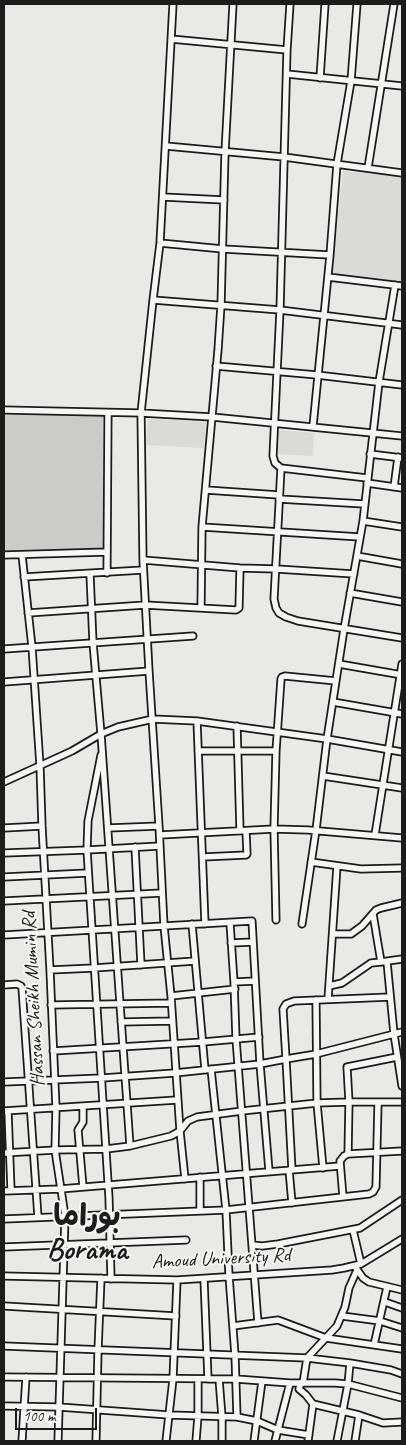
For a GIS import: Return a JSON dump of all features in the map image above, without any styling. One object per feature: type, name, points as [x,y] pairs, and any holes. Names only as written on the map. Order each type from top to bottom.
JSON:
[{"type":"street","points":[[173,4],[160,243],[141,413],[143,560],[147,639],[164,926],[185,1179]]},
{"type":"street","points":[[201,608],[202,527],[221,305],[225,152],[233,4]]},
{"type":"street","points":[[290,4],[280,310],[273,456],[275,463],[281,468],[367,480],[402,488]]},
{"type":"street","points":[[320,78],[325,4]]},
{"type":"street","points":[[313,426],[330,255],[336,164],[350,81],[357,4]]},
{"type":"street","points":[[368,168],[394,4]]},
{"type":"street","points":[[171,39],[287,50]]},
{"type":"street","points":[[287,74],[402,86]]},
{"type":"street","points":[[166,146],[284,157],[402,173]]},
{"type":"street","points":[[163,197],[224,200]]},
{"type":"street","points":[[160,243],[330,255]]},
{"type":"street","points":[[328,277],[402,286]]},
{"type":"street","points":[[302,924],[327,739],[360,537],[379,382],[395,284]]},
{"type":"street","points":[[153,300],[280,310],[402,326]]},
{"type":"street","points":[[216,366],[402,385]]},
{"type":"street","points":[[4,410],[141,413],[212,417],[402,436]]},
{"type":"street","points":[[107,573],[108,412]]},
{"type":"street","points":[[370,454],[400,458],[394,487]]},
{"type":"street","points":[[281,468],[274,599],[276,608],[286,618],[298,621],[402,638]]},
{"type":"street","points":[[206,490],[364,504]]},
{"type":"street","points":[[362,520],[402,527]]},
{"type":"street","points":[[202,527],[360,537]]},
{"type":"street","points":[[4,556],[107,552]]},
{"type":"street","name":"Hassan Sheikh Mumin Rd","points":[[22,555],[32,647],[40,766],[52,1005],[56,1108],[55,1150],[65,1216],[58,1441]]},
{"type":"street","points":[[357,556],[402,564]]},
{"type":"street","points":[[143,560],[240,568],[354,574]]},
{"type":"street","points":[[28,613],[146,605],[236,610],[239,609],[240,568]]},
{"type":"street","points":[[24,577],[144,570]]},
{"type":"street","points":[[90,574],[93,643],[97,675],[130,1146]]},
{"type":"street","points":[[350,593],[402,602]]},
{"type":"street","points":[[4,649],[193,636]]},
{"type":"street","points":[[339,664],[401,675]]},
{"type":"street","points":[[374,835],[402,664]]},
{"type":"street","points":[[4,682],[149,671]]},
{"type":"street","points":[[276,920],[274,829],[277,732],[282,677],[336,681]]},
{"type":"street","points":[[333,702],[402,714]]},
{"type":"street","points":[[4,782],[72,751],[101,734],[118,727],[152,720],[197,721],[237,726],[402,752]]},
{"type":"street","points":[[197,721],[205,924]]},
{"type":"street","points":[[203,857],[247,854],[243,831],[237,726]]},
{"type":"street","points":[[102,748],[88,821],[87,850],[110,1215],[111,1279]]},
{"type":"street","points":[[198,751],[276,751]]},
{"type":"street","points":[[322,776],[402,788]]},
{"type":"street","points":[[4,828],[42,826]]},
{"type":"street","points":[[108,828],[159,826]]},
{"type":"street","points":[[160,835],[274,829],[316,830],[402,838]]},
{"type":"street","points":[[4,853],[160,846]]},
{"type":"street","points":[[135,847],[141,965]]},
{"type":"street","points":[[311,862],[361,869],[402,868]]},
{"type":"street","points":[[328,999],[337,866]]},
{"type":"street","points":[[4,877],[88,873]]},
{"type":"street","points":[[4,901],[162,893]]},
{"type":"street","points":[[332,934],[351,934],[381,908],[402,903]]},
{"type":"street","points":[[373,914],[390,997],[402,1086]]},
{"type":"street","points":[[230,922],[235,989],[236,1039],[258,1323]]},
{"type":"street","points":[[4,935],[252,922],[263,1109],[269,1172]]},
{"type":"street","points":[[192,924],[197,992],[203,1042],[216,1114],[226,1210],[235,1355],[236,1417]]},
{"type":"street","points":[[231,943],[253,942]]},
{"type":"street","points":[[329,986],[342,983],[371,964],[402,959]]},
{"type":"street","points":[[50,970],[195,961]]},
{"type":"street","points":[[234,982],[255,981]]},
{"type":"street","points":[[4,984],[17,984],[22,988],[38,1216]]},
{"type":"street","points":[[171,996],[235,989]]},
{"type":"street","points":[[292,1203],[284,1007],[286,1004],[294,1002],[390,997]]},
{"type":"street","points":[[316,1000],[317,1104],[322,1168]]},
{"type":"street","points":[[52,1005],[171,1003]]},
{"type":"street","points":[[121,1022],[172,1021]]},
{"type":"street","points":[[4,1082],[175,1073],[260,1064],[316,1054],[402,1032]]},
{"type":"street","points":[[53,1051],[259,1037]]},
{"type":"street","points":[[348,1154],[349,1102],[347,1067],[397,1057]]},
{"type":"street","points":[[177,1100],[6,1111],[7,1190],[60,1189],[340,1166]]},
{"type":"street","points":[[7,1152],[106,1149],[130,1146],[171,1136],[180,1131],[188,1120],[216,1114],[317,1104],[402,1102]]},
{"type":"street","points":[[4,1219],[38,1216],[226,1210],[370,1194],[374,1190],[377,1172],[378,1103]]},
{"type":"street","points":[[83,1106],[83,1122],[78,1130],[83,1187]]},
{"type":"street","points":[[343,1197],[341,1158],[348,1154],[402,1151]]},
{"type":"street","points":[[200,1178],[200,1211]]},
{"type":"street","points":[[252,1245],[273,1245],[360,1228],[402,1200]]},
{"type":"street","points":[[352,1230],[358,1267],[363,1278],[387,1287],[402,1290]]},
{"type":"street","name":"Amoud University Rd","points":[[4,1276],[177,1280],[332,1270],[358,1267],[402,1239]]},
{"type":"street","points":[[4,1247],[186,1240]]},
{"type":"street","points":[[358,1267],[337,1326],[307,1358],[303,1383],[300,1385],[300,1389],[313,1404],[383,1423],[402,1422]]},
{"type":"street","points":[[96,1441],[99,1312],[102,1278]]},
{"type":"street","points":[[204,1279],[208,1379]]},
{"type":"street","points":[[166,1441],[173,1379],[177,1280]]},
{"type":"street","points":[[374,1345],[387,1287]]},
{"type":"street","points":[[385,1302],[402,1308]]},
{"type":"street","points":[[4,1306],[176,1316]]},
{"type":"street","points":[[342,1316],[380,1321],[402,1328]]},
{"type":"street","points":[[233,1326],[278,1320],[326,1338],[402,1349]]},
{"type":"street","points":[[4,1346],[307,1358],[350,1363],[391,1370],[402,1374]]},
{"type":"street","points":[[337,1441],[350,1363]]},
{"type":"street","points":[[4,1377],[219,1379],[348,1384],[402,1398]]},
{"type":"street","points":[[22,1441],[26,1377]]},
{"type":"street","points":[[196,1441],[198,1379]]},
{"type":"street","points":[[219,1379],[222,1441]]},
{"type":"street","points":[[254,1441],[262,1381]]},
{"type":"street","points":[[275,1441],[290,1383]]},
{"type":"street","points":[[4,1406],[59,1407],[169,1415],[236,1417],[256,1421],[278,1430],[309,1438],[313,1404]]},
{"type":"street","points":[[355,1441],[359,1415]]},
{"type":"shaded area","points":[[343,171],[402,176],[402,283],[332,273]]},
{"type":"shaded area","points":[[4,415],[103,415],[103,549],[4,552]]},
{"type":"shaded area","points":[[148,419],[206,421],[204,448],[146,445]]},
{"type":"shaded area","points":[[278,430],[314,433],[313,456],[276,454]]},
{"type":"district","name":"بوراما Borama","points":[[87,1234]]}]
